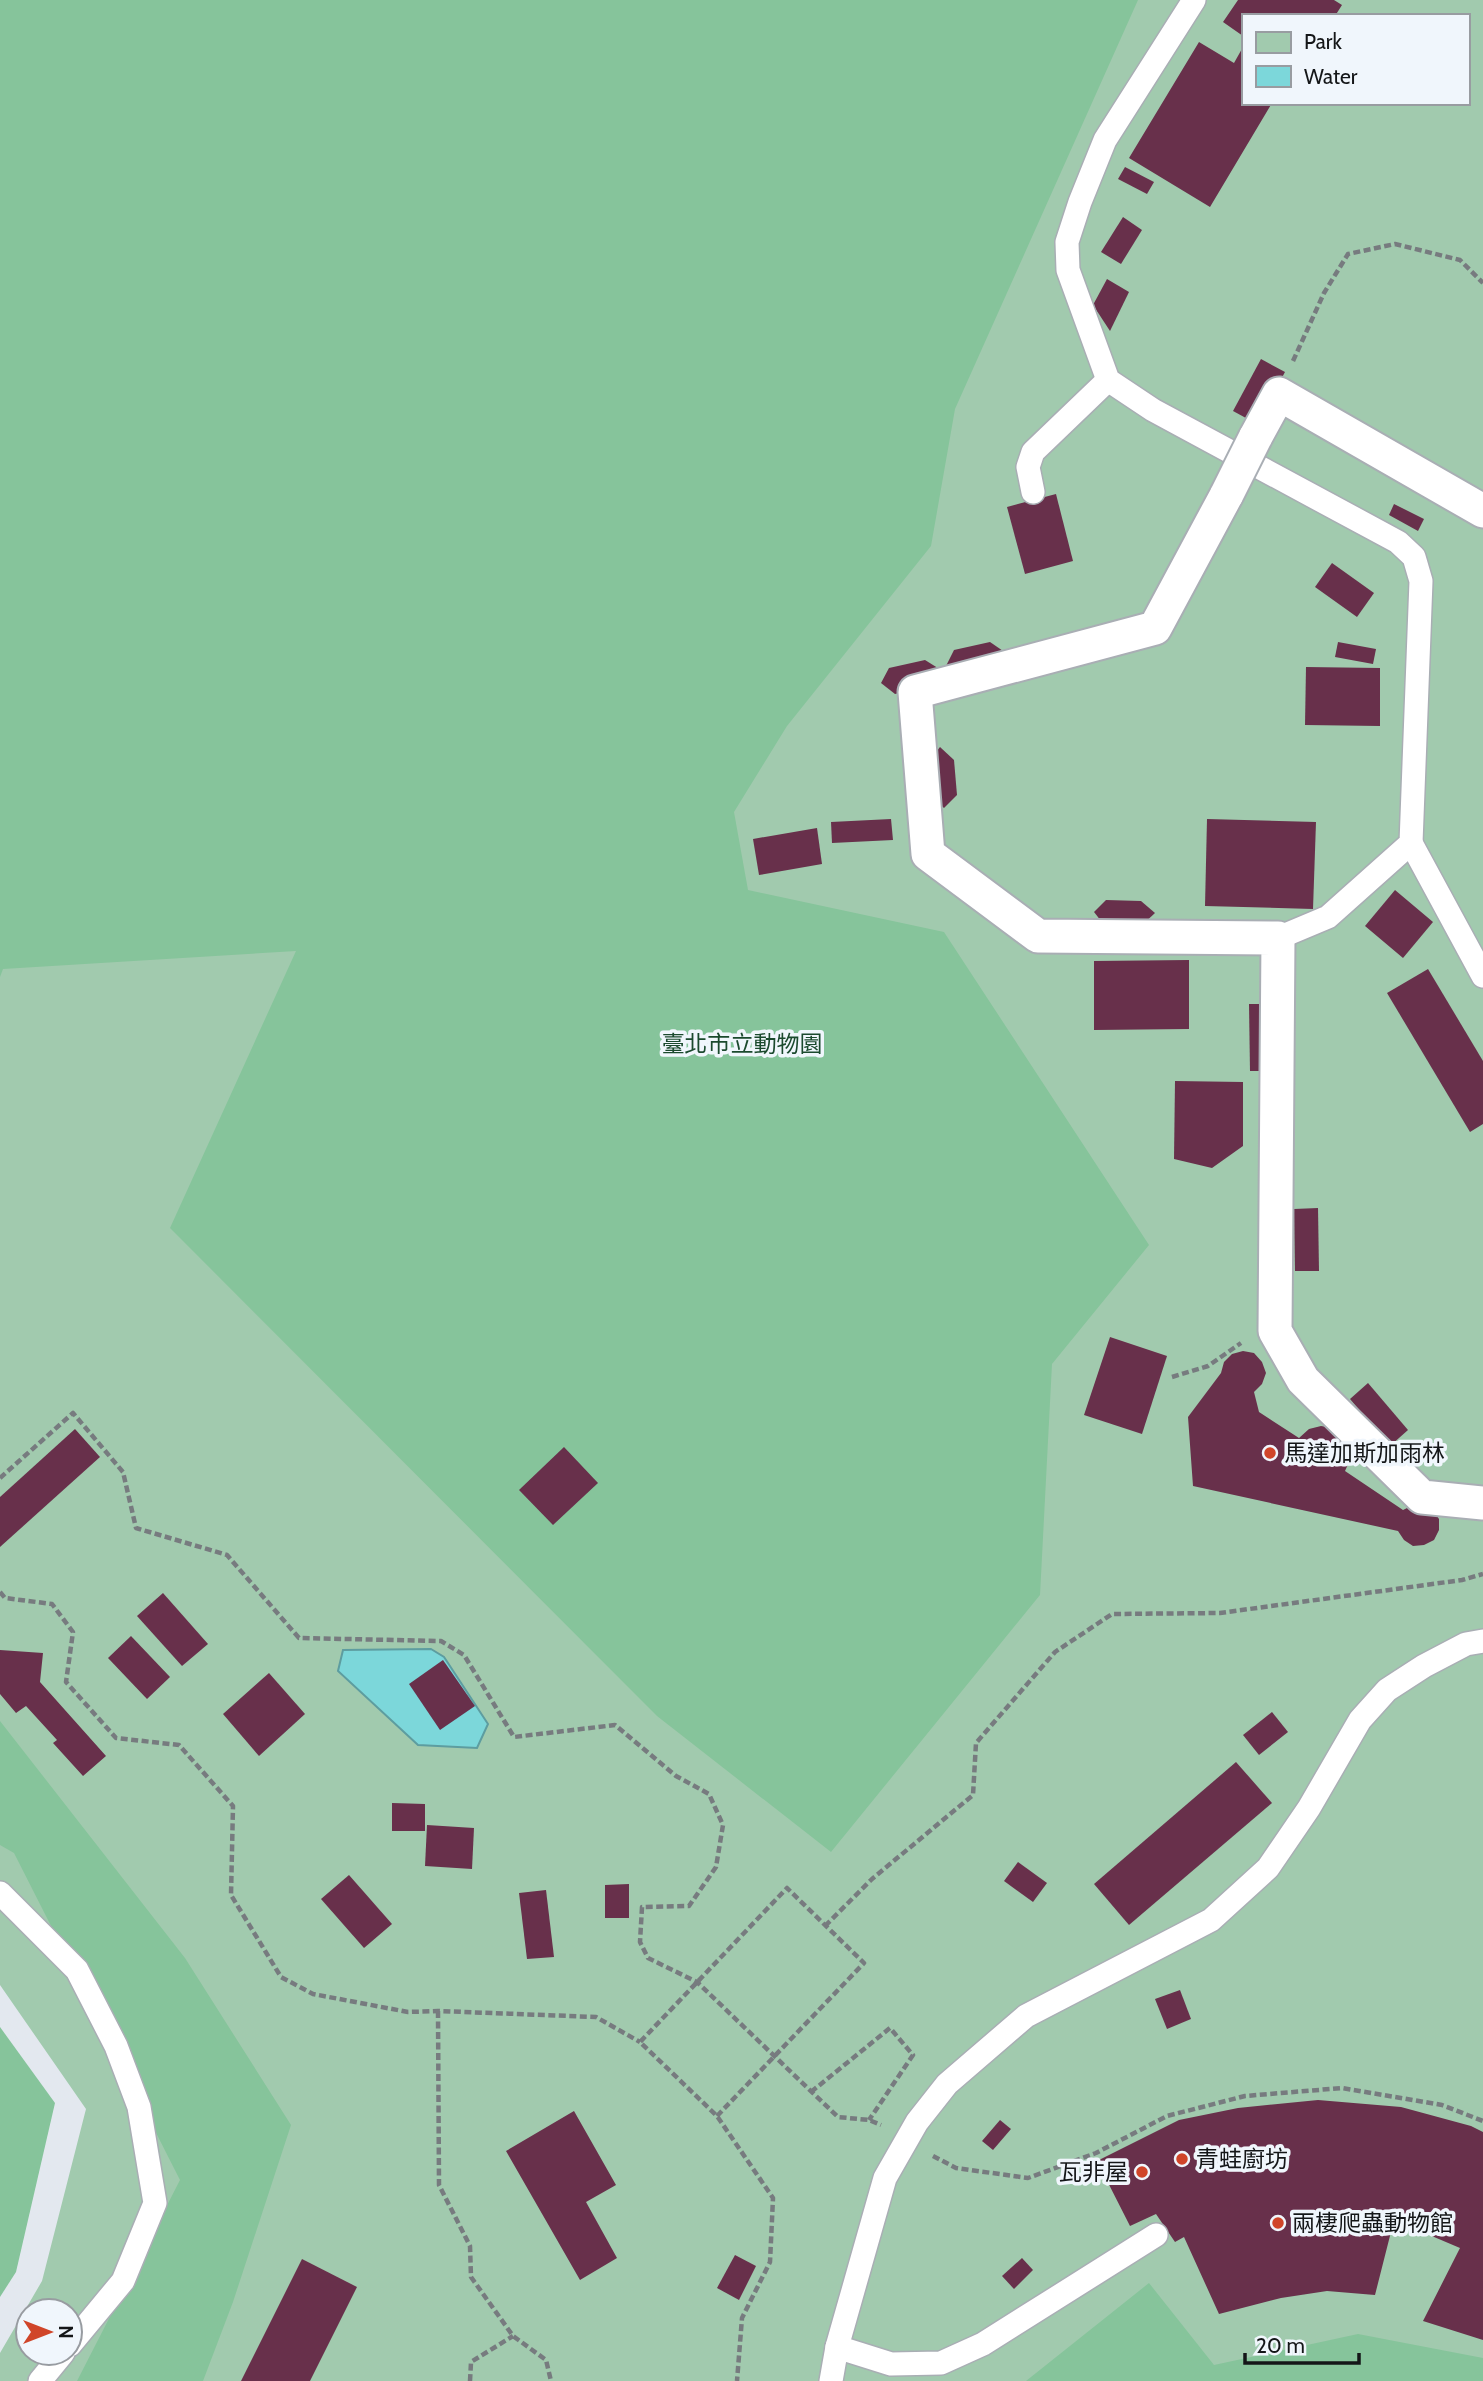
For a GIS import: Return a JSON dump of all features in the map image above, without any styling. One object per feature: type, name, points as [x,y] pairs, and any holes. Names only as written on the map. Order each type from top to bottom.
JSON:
[{"type":"street","points":[[1483,512],[1279,394],[1154,628],[915,692],[928,854],[1038,936],[1278,938],[1275,1331],[1303,1380],[1422,1497],[1483,1503]]},
{"type":"lane","points":[[1194,0],[1105,140],[1067,242],[1068,270],[1108,380],[1153,410],[1398,542],[1414,557],[1421,580],[1411,844],[1483,976]]},
{"type":"lane","points":[[1033,492],[1028,467],[1033,452],[1108,380]]},
{"type":"lane","points":[[1278,938],[1328,917],[1411,844]]},
{"type":"lane","points":[[831,2381],[837,2347],[885,2179],[917,2122],[947,2084],[1026,2016],[1211,1920],[1268,1868],[1309,1808],[1360,1720],[1387,1690],[1424,1666],[1466,1644],[1483,1641]]},
{"type":"lane","points":[[0,1893],[77,1970],[116,2046],[139,2107],[155,2203],[123,2281],[84,2328]]},
{"type":"lane","points":[[837,2347],[891,2364],[941,2363],[983,2344],[1156,2235]]},
{"type":"lane","points":[[40,2381],[52,2367]]},
{"type":"path","points":[[1279,394],[1324,293],[1348,254],[1395,244],[1460,260],[1483,283]]},
{"type":"path","points":[[1172,1377],[1208,1367],[1246,1340],[1275,1331]]},
{"type":"path","points":[[0,1478],[73,1413],[123,1472],[136,1528],[228,1555],[299,1637],[441,1641],[464,1655],[514,1737],[615,1725],[676,1776],[709,1794],[723,1825],[716,1867],[689,1906],[642,1907],[640,1942],[649,1958],[697,1982],[774,2057],[811,2092],[838,2117],[869,2120],[913,2055],[890,2028],[811,2092]]},
{"type":"path","points":[[825,1926],[872,1879],[973,1795],[976,1743],[1055,1652],[1112,1614],[1220,1613],[1462,1580],[1483,1574]]},
{"type":"path","points":[[0,1592],[5,1598],[52,1604],[73,1632],[66,1682],[116,1738],[179,1745],[233,1806],[231,1895],[281,1977],[313,1994],[408,2012],[597,2017],[640,2042],[717,2116],[773,2198],[770,2262],[742,2318],[737,2381]]},
{"type":"path","points":[[640,2042],[787,1888],[864,1963],[717,2116]]},
{"type":"path","points":[[438,2011],[439,2185],[470,2246],[471,2277],[513,2336],[546,2360],[551,2381]]},
{"type":"path","points":[[933,2156],[956,2168],[1028,2178],[1096,2153],[1167,2116],[1245,2096],[1342,2088],[1442,2105],[1483,2121]]},
{"type":"path","points":[[470,2381],[471,2362],[513,2336]]},
{"type":"green space","name":"臺北市立動物園","points":[[0,0],[1483,0],[1483,2381],[0,2381],[0,2353],[14,2329],[14,2367],[84,2367],[84,2297],[33,2297],[42,2281],[86,2109],[0,1985]]},
{"type":"green space","points":[[0,0],[1138,0],[955,409],[931,546],[787,726],[734,812],[748,890],[944,932],[1149,1245],[1052,1364],[1040,1595],[831,1852],[657,1716],[170,1228],[296,951],[3,969],[0,977]]},
{"type":"green space","points":[[0,1721],[185,1958],[291,2125],[233,2302],[203,2381],[77,2381],[180,2180],[14,1853],[0,1845]]},
{"type":"green space","points":[[0,2027],[55,2103],[16,2272],[0,2297]]},
{"type":"green space","points":[[1149,2283],[1214,2365],[1358,2334],[1483,2358],[1483,2381],[1026,2381]]},
{"type":"water","points":[[431,1649],[444,1657],[488,1724],[477,1748],[418,1745],[338,1671],[343,1650]]},
{"type":"building","points":[[1238,0],[1334,0],[1342,5],[1336,14],[1242,14],[1242,35],[1223,22]]},
{"type":"building","points":[[1199,42],[1234,63],[1242,49],[1242,105],[1271,105],[1210,207],[1129,158]]},
{"type":"building","points":[[1125,167],[1154,182],[1147,194],[1118,179]]},
{"type":"building","points":[[1123,217],[1142,230],[1121,264],[1101,252]]},
{"type":"building","points":[[1107,279],[1129,292],[1110,331],[1093,305]]},
{"type":"building","points":[[1261,359],[1285,372],[1257,424],[1233,411]]},
{"type":"building","points":[[1056,494],[1073,561],[1025,574],[1007,507]]},
{"type":"building","points":[[1394,504],[1424,519],[1418,531],[1389,515]]},
{"type":"building","points":[[1332,563],[1374,593],[1357,617],[1315,587]]},
{"type":"building","points":[[990,642],[1006,653],[960,676],[946,666],[954,650]]},
{"type":"building","points":[[1338,642],[1376,649],[1373,664],[1335,657]]},
{"type":"building","points":[[925,660],[941,670],[931,686],[895,694],[881,683],[889,668]]},
{"type":"building","points":[[1306,667],[1380,668],[1380,726],[1305,725]]},
{"type":"building","points":[[940,747],[954,760],[957,795],[944,808],[931,797],[929,761]]},
{"type":"building","points":[[891,819],[893,840],[832,843],[831,822]]},
{"type":"building","points":[[1207,819],[1316,822],[1313,909],[1205,906]]},
{"type":"building","points":[[817,828],[822,864],[759,875],[753,839]]},
{"type":"building","points":[[1395,890],[1433,922],[1403,958],[1365,926]]},
{"type":"building","points":[[1106,900],[1141,901],[1155,913],[1140,927],[1105,926],[1094,912]]},
{"type":"building","points":[[1189,960],[1189,1029],[1094,1030],[1094,961]]},
{"type":"building","points":[[1428,969],[1483,1061],[1483,1124],[1470,1132],[1387,993]]},
{"type":"building","points":[[1249,1004],[1270,1004],[1271,1071],[1250,1071]]},
{"type":"building","points":[[1175,1081],[1243,1082],[1243,1146],[1212,1168],[1174,1159]]},
{"type":"building","points":[[1318,1208],[1319,1271],[1295,1271],[1294,1209]]},
{"type":"building","points":[[1110,1337],[1167,1356],[1142,1434],[1084,1415]]},
{"type":"building","name":"馬達加斯加雨林","points":[[1243,1351],[1254,1353],[1262,1362],[1266,1373],[1262,1384],[1254,1392],[1259,1412],[1299,1438],[1309,1429],[1321,1426],[1333,1428],[1349,1447],[1350,1460],[1345,1471],[1403,1510],[1413,1505],[1433,1510],[1439,1519],[1439,1530],[1434,1540],[1413,1546],[1404,1540],[1398,1531],[1193,1486],[1188,1417],[1221,1373],[1224,1362],[1232,1354]]},
{"type":"building","points":[[1368,1383],[1408,1430],[1390,1446],[1350,1399]]},
{"type":"building","points":[[75,1429],[100,1457],[0,1547],[0,1497]]},
{"type":"building","points":[[564,1447],[598,1483],[553,1525],[519,1490]]},
{"type":"building","points":[[163,1593],[208,1644],[182,1666],[137,1616]]},
{"type":"building","points":[[131,1636],[170,1677],[147,1699],[108,1658]]},
{"type":"building","points":[[0,1650],[43,1653],[40,1682],[106,1756],[83,1776],[53,1743],[57,1740],[26,1706],[16,1713],[0,1694]]},
{"type":"building","points":[[443,1660],[475,1706],[440,1730],[409,1684]]},
{"type":"building","points":[[269,1673],[305,1714],[259,1756],[223,1714]]},
{"type":"building","points":[[1272,1712],[1288,1732],[1259,1755],[1243,1735]]},
{"type":"building","points":[[1236,1762],[1272,1803],[1129,1925],[1094,1884]]},
{"type":"building","points":[[392,1803],[425,1804],[425,1831],[392,1831]]},
{"type":"building","points":[[427,1825],[474,1828],[472,1869],[425,1866]]},
{"type":"building","points":[[1018,1862],[1047,1883],[1033,1902],[1004,1881]]},
{"type":"building","points":[[349,1875],[392,1924],[364,1948],[321,1899]]},
{"type":"building","points":[[629,1884],[629,1918],[605,1918],[605,1885]]},
{"type":"building","points":[[546,1890],[554,1957],[527,1959],[519,1893]]},
{"type":"building","points":[[1180,1990],[1191,2019],[1167,2029],[1155,1999]]},
{"type":"building","name":"兩棲爬蟲動物館","points":[[1318,2100],[1401,2107],[1471,2126],[1483,2132],[1483,2340],[1423,2321],[1460,2248],[1394,2220],[1375,2295],[1327,2291],[1281,2298],[1219,2314],[1184,2237],[1175,2242],[1156,2214],[1130,2226],[1097,2161],[1179,2120],[1238,2108]]},
{"type":"building","points":[[574,2111],[616,2185],[586,2202],[617,2258],[580,2280],[506,2151]]},
{"type":"building","points":[[1000,2120],[1011,2129],[993,2150],[982,2141]]},
{"type":"building","points":[[735,2255],[756,2266],[739,2300],[717,2288]]},
{"type":"building","points":[[1022,2258],[1033,2270],[1014,2289],[1002,2276]]},
{"type":"building","points":[[302,2259],[357,2287],[310,2381],[241,2381]]},
{"type":"place","name":"馬達加斯加雨林","points":[[1270,1453]]},
{"type":"place","name":"青蛙廚坊","points":[[1182,2159]]},
{"type":"place","name":"瓦非屋","points":[[1142,2172]]},
{"type":"place","name":"兩棲爬蟲動物館","points":[[1278,2223]]}]
